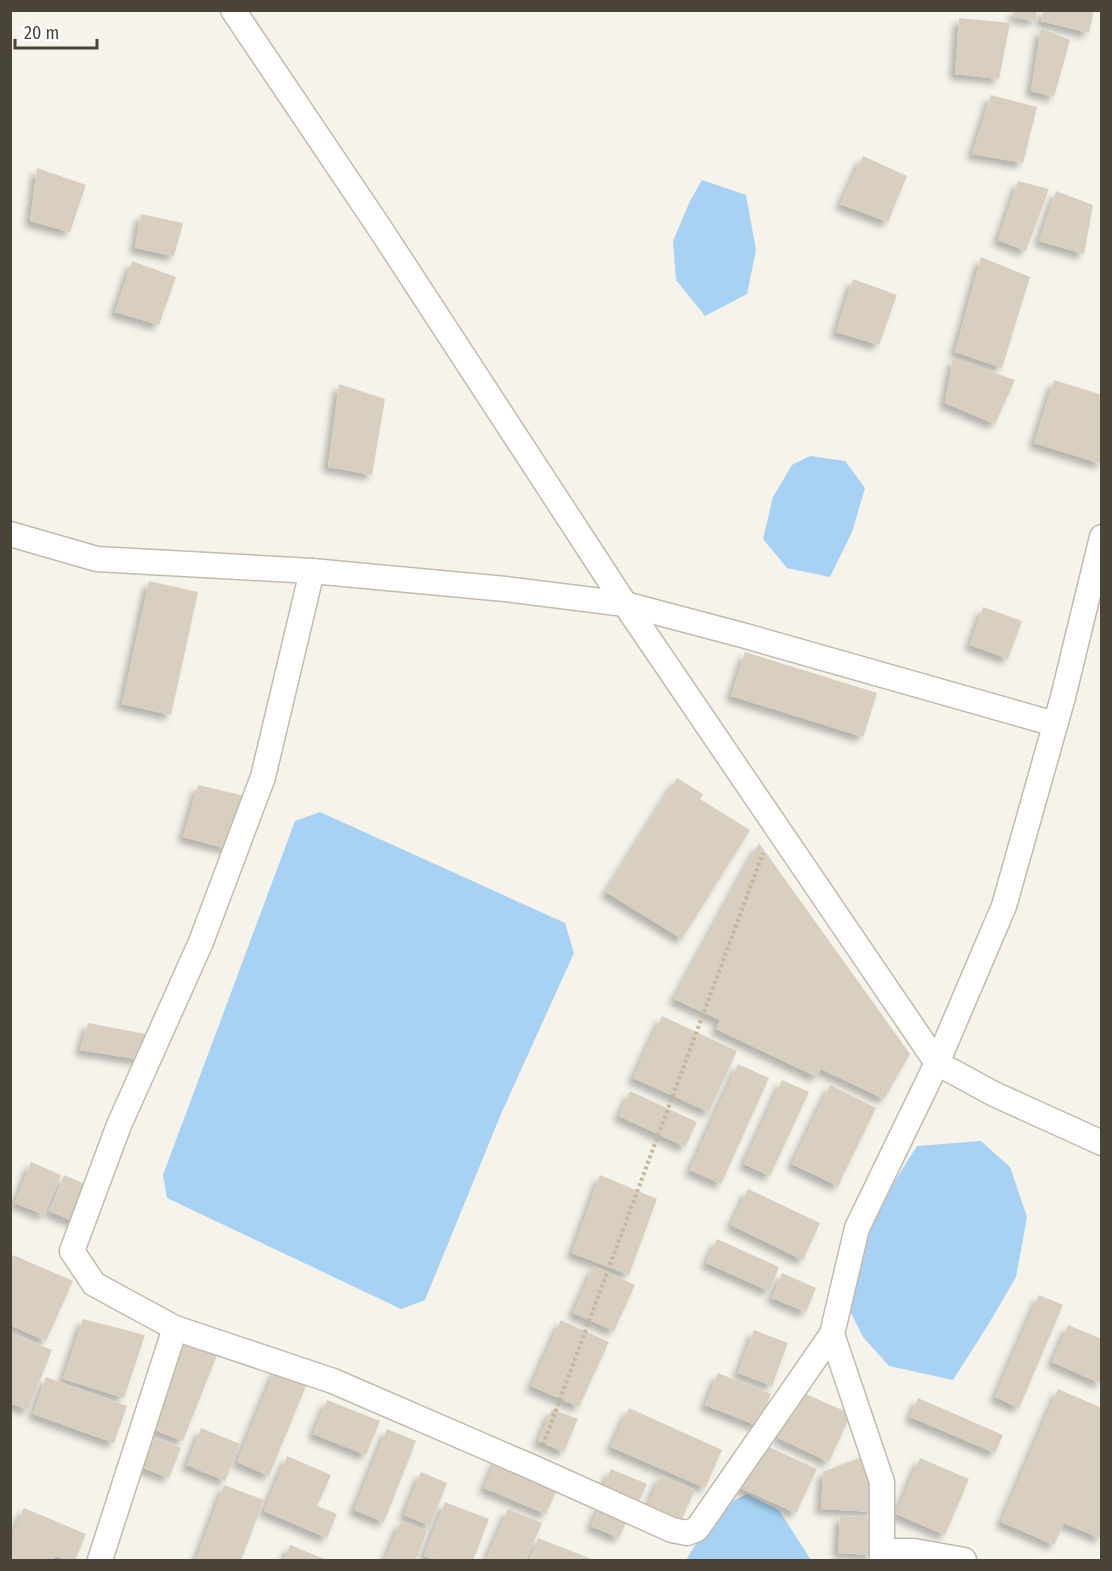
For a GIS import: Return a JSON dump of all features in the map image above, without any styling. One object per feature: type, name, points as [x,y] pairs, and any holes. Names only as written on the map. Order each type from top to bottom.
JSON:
[{"type":"street","points":[[233,10],[388,240],[625,604],[937,1063],[994,1094],[1101,1143]]},
{"type":"street","points":[[10,534],[97,559],[312,571],[505,589],[625,604],[742,634],[1055,724]]},
{"type":"street","points":[[312,571],[263,777],[201,942],[119,1125],[72,1251],[94,1284],[175,1328],[333,1381],[672,1530],[687,1533],[697,1529],[832,1334],[857,1228],[937,1063],[1004,906],[1055,724],[1101,537]]},
{"type":"street","points":[[100,1560],[175,1328]]},
{"type":"street","points":[[832,1334],[882,1482],[882,1556],[914,1551],[964,1560]]},
{"type":"path","points":[[534,1468],[774,824]]},
{"type":"water","points":[[702,180],[746,195],[756,250],[747,294],[705,316],[676,280],[673,241],[690,201]]},
{"type":"water","points":[[810,456],[845,461],[865,488],[852,532],[830,577],[787,568],[763,539],[773,497],[792,465]]},
{"type":"water","points":[[320,812],[565,923],[574,953],[501,1114],[425,1300],[401,1309],[167,1198],[163,1175],[295,821]]},
{"type":"water","points":[[981,1141],[1010,1167],[1027,1217],[1016,1277],[953,1380],[889,1366],[863,1337],[848,1307],[867,1225],[917,1146]]},
{"type":"water","points":[[747,1494],[779,1510],[811,1560],[686,1560],[718,1508]]},
{"type":"building","points":[[1014,10],[1037,10],[1036,21],[1014,17]]},
{"type":"building","points":[[1043,10],[1094,10],[1089,33],[1041,21]]},
{"type":"building","points":[[959,18],[1010,23],[999,79],[955,74]]},
{"type":"building","points":[[1041,28],[1070,40],[1054,97],[1031,91]]},
{"type":"building","points":[[991,95],[1037,107],[1023,163],[972,154]]},
{"type":"building","points":[[863,156],[907,176],[888,222],[840,204]]},
{"type":"building","points":[[37,168],[86,185],[70,232],[30,221]]},
{"type":"building","points":[[1018,181],[1049,189],[1026,251],[998,240]]},
{"type":"building","points":[[1056,191],[1093,205],[1084,254],[1039,241]]},
{"type":"building","points":[[141,214],[183,223],[174,256],[135,248]]},
{"type":"building","points":[[981,257],[1030,277],[1002,368],[955,352]]},
{"type":"building","points":[[132,261],[176,277],[159,325],[115,312]]},
{"type":"building","points":[[853,279],[897,295],[879,345],[836,332]]},
{"type":"building","points":[[953,358],[1015,380],[995,424],[945,403]]},
{"type":"building","points":[[1054,380],[1102,395],[1102,464],[1034,443]]},
{"type":"building","points":[[339,384],[385,399],[372,475],[328,467]]},
{"type":"building","points":[[149,581],[198,592],[171,715],[122,704]]},
{"type":"building","points":[[983,607],[1022,621],[1008,659],[970,645]]},
{"type":"building","points":[[745,652],[877,693],[863,737],[731,696]]},
{"type":"building","points":[[677,778],[703,794],[700,799],[750,830],[682,939],[606,892]]},
{"type":"building","points":[[198,785],[245,796],[228,849],[183,837]]},
{"type":"building","points":[[759,843],[910,1054],[884,1099],[821,1069],[817,1077],[716,1029],[720,1020],[674,999]]},
{"type":"building","points":[[662,1016],[737,1051],[709,1112],[633,1078]]},
{"type":"building","points":[[88,1023],[151,1035],[141,1060],[80,1050]]},
{"type":"building","points":[[738,1064],[769,1078],[721,1184],[690,1170]]},
{"type":"building","points":[[782,1080],[809,1092],[770,1176],[744,1164]]},
{"type":"building","points":[[830,1085],[876,1108],[838,1186],[792,1164]]},
{"type":"building","points":[[630,1091],[697,1122],[685,1147],[619,1116]]},
{"type":"building","points":[[31,1162],[61,1175],[44,1215],[15,1203]]},
{"type":"building","points":[[64,1175],[94,1188],[79,1224],[49,1211]]},
{"type":"building","points":[[600,1175],[657,1199],[629,1275],[572,1253]]},
{"type":"building","points":[[748,1189],[820,1223],[803,1260],[731,1225]]},
{"type":"building","points":[[717,1239],[779,1267],[769,1291],[706,1263]]},
{"type":"building","points":[[13,1255],[73,1281],[46,1341],[10,1325],[10,1261]]},
{"type":"building","points":[[594,1266],[635,1285],[614,1331],[573,1313]]},
{"type":"building","points":[[782,1273],[816,1288],[806,1312],[772,1298]]},
{"type":"building","points":[[1039,1295],[1063,1305],[1019,1408],[995,1397]]},
{"type":"building","points":[[83,1319],[145,1335],[124,1398],[63,1379]]},
{"type":"building","points":[[561,1320],[609,1342],[579,1407],[531,1386]]},
{"type":"building","points":[[1068,1325],[1102,1339],[1102,1384],[1052,1362]]},
{"type":"building","points":[[754,1330],[788,1343],[772,1386],[738,1373]]},
{"type":"building","points":[[10,1333],[52,1350],[28,1410],[10,1403]]},
{"type":"building","points":[[183,1336],[219,1350],[183,1441],[147,1427]]},
{"type":"building","points":[[276,1368],[308,1381],[269,1476],[237,1462]]},
{"type":"building","points":[[718,1373],[771,1394],[758,1426],[705,1405]]},
{"type":"building","points":[[46,1377],[127,1406],[114,1443],[33,1414]]},
{"type":"building","points":[[1058,1389],[1102,1408],[1102,1539],[1064,1523],[1054,1545],[1001,1522]]},
{"type":"building","points":[[799,1391],[851,1414],[829,1462],[778,1438]]},
{"type":"building","points":[[918,1398],[1003,1435],[995,1453],[910,1417]]},
{"type":"building","points":[[327,1400],[380,1421],[366,1455],[313,1434]]},
{"type":"building","points":[[629,1408],[722,1450],[705,1488],[611,1447]]},
{"type":"building","points":[[552,1409],[578,1419],[564,1452],[538,1441]]},
{"type":"building","points":[[201,1428],[240,1444],[225,1481],[187,1465]]},
{"type":"building","points":[[387,1429],[416,1441],[384,1522],[354,1510]]},
{"type":"building","points":[[150,1436],[181,1448],[169,1478],[138,1466]]},
{"type":"building","points":[[758,1442],[817,1469],[796,1513],[738,1487]]},
{"type":"building","points":[[869,1454],[875,1512],[821,1509],[823,1472]]},
{"type":"building","points":[[287,1456],[331,1475],[317,1506],[337,1514],[327,1538],[264,1511]]},
{"type":"building","points":[[498,1456],[560,1482],[546,1514],[484,1488]]},
{"type":"building","points":[[920,1458],[969,1479],[945,1535],[896,1514]]},
{"type":"building","points":[[611,1469],[647,1484],[636,1508],[601,1492]]},
{"type":"building","points":[[421,1472],[447,1483],[430,1526],[404,1515]]},
{"type":"building","points":[[661,1475],[695,1490],[678,1527],[645,1512]]},
{"type":"building","points":[[224,1485],[264,1500],[241,1560],[196,1560]]},
{"type":"building","points":[[445,1502],[489,1519],[473,1560],[435,1560],[424,1556]]},
{"type":"building","points":[[601,1503],[629,1516],[619,1538],[591,1526]]},
{"type":"building","points":[[24,1508],[86,1534],[75,1560],[55,1556],[53,1560],[10,1560],[10,1540]]},
{"type":"building","points":[[508,1509],[542,1523],[526,1560],[486,1560]]},
{"type":"building","points":[[840,1516],[875,1518],[873,1555],[838,1553]]},
{"type":"building","points":[[401,1521],[427,1531],[416,1560],[385,1560]]},
{"type":"building","points":[[538,1538],[594,1560],[529,1560]]},
{"type":"building","points":[[290,1545],[327,1560],[284,1560]]}]
